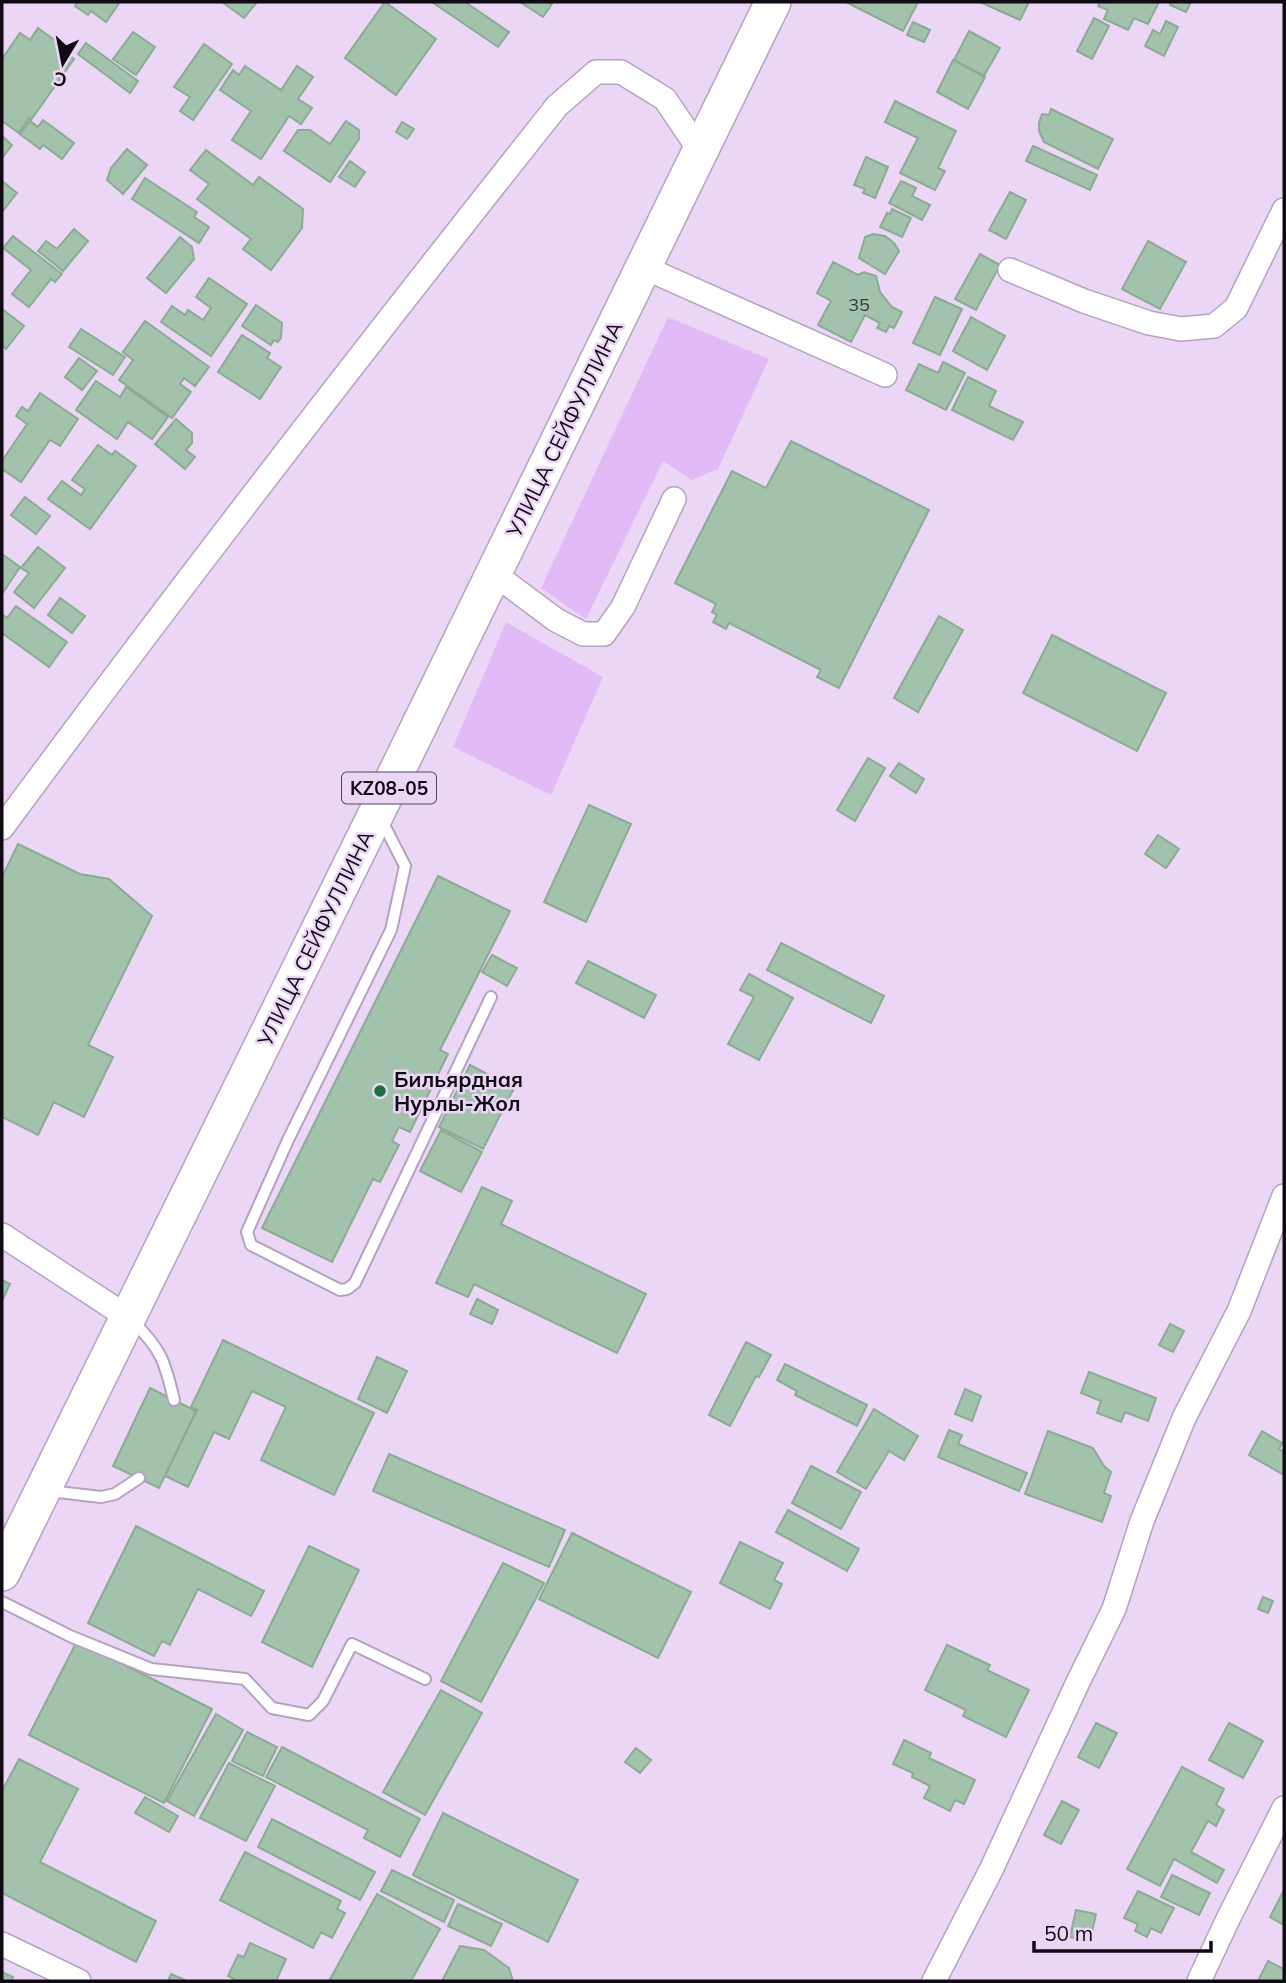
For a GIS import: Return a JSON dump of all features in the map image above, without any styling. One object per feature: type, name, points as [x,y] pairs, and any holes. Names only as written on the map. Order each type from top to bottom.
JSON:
[{"type":"main road","name":"УЛИЦА СЕЙФУЛЛИНА","points":[[2,1573],[773,2]]},
{"type":"street","points":[[2,828],[152,625],[354,362],[557,106],[596,72],[621,72],[665,99],[700,151]]},
{"type":"street","points":[[1010,270],[1084,301],[1149,323],[1181,329],[1214,326],[1236,308],[1284,210]]},
{"type":"street","points":[[643,267],[886,375]]},
{"type":"street","points":[[493,573],[556,620],[583,634],[604,634],[623,607],[674,499]]},
{"type":"street","points":[[934,1981],[991,1870],[1114,1609],[1142,1521],[1184,1418],[1239,1311],[1284,1196]]},
{"type":"street","points":[[2,1235],[129,1318]]},
{"type":"street","points":[[1199,1981],[1284,1808]]},
{"type":"street","points":[[2,1944],[79,1981]]},
{"type":"lane","points":[[377,812],[405,866],[391,930],[247,1232],[251,1245],[340,1290],[355,1283],[491,997]]},
{"type":"lane","points":[[129,1318],[151,1339],[166,1364],[174,1400]]},
{"type":"lane","points":[[43,1490],[101,1497],[116,1494],[139,1478]]},
{"type":"lane","points":[[2,1602],[70,1636],[151,1669],[246,1679],[272,1708],[309,1715],[323,1701],[352,1644],[425,1679]]},
{"type":"shaded area","points":[[668,317],[769,359],[718,469],[692,480],[663,461],[586,619],[541,588]]},
{"type":"shaded area","points":[[506,622],[603,677],[551,795],[453,747]]},
{"type":"building","points":[[78,2],[120,2],[106,22],[91,11],[88,15],[75,6]]},
{"type":"building","points":[[222,2],[257,2],[244,18]]},
{"type":"building","points":[[385,2],[436,39],[396,95],[345,58]]},
{"type":"building","points":[[432,2],[465,2],[509,32],[498,47]]},
{"type":"building","points":[[520,2],[548,2],[552,4],[543,17]]},
{"type":"building","points":[[846,2],[918,2],[903,31]]},
{"type":"building","points":[[980,2],[1029,2],[1020,20]]},
{"type":"building","points":[[1100,2],[1159,2],[1148,24],[1134,18],[1128,30],[1104,19],[1108,10],[1098,6]]},
{"type":"building","points":[[1171,2],[1191,2],[1186,12],[1170,5]]},
{"type":"building","points":[[1094,18],[1109,26],[1092,59],[1077,51]]},
{"type":"building","points":[[1166,21],[1178,27],[1164,56],[1145,46],[1153,30],[1160,34]]},
{"type":"building","points":[[913,22],[930,30],[924,42],[907,35]]},
{"type":"building","points":[[38,28],[67,49],[64,52],[74,59],[19,133],[2,121],[2,59],[20,33],[30,40]]},
{"type":"building","points":[[969,31],[1000,48],[984,76],[954,60]]},
{"type":"building","points":[[133,32],[155,47],[136,75],[113,59]]},
{"type":"building","points":[[86,43],[138,81],[130,93],[78,54]]},
{"type":"building","points":[[204,44],[232,64],[193,120],[180,111],[190,97],[174,87]]},
{"type":"building","points":[[953,60],[985,77],[968,109],[937,92]]},
{"type":"building","points":[[245,66],[281,90],[297,66],[313,77],[298,99],[312,108],[301,124],[289,116],[261,159],[232,140],[251,111],[220,90],[233,70],[239,75]]},
{"type":"building","points":[[895,101],[956,131],[938,168],[945,171],[935,190],[900,173],[918,138],[885,122]]},
{"type":"building","points":[[1051,109],[1113,139],[1098,169],[1044,142],[1039,123],[1042,114],[1049,115]]},
{"type":"building","points":[[43,120],[74,143],[62,159],[43,145],[40,149],[20,134],[30,121],[38,127]]},
{"type":"building","points":[[346,121],[359,130],[359,139],[330,182],[284,151],[298,130],[310,130],[330,144]]},
{"type":"building","points":[[402,122],[414,129],[407,139],[396,132]]},
{"type":"building","points":[[2,136],[12,145],[2,158]]},
{"type":"building","points":[[1033,146],[1097,175],[1090,190],[1026,161]]},
{"type":"building","points":[[127,149],[147,165],[123,194],[107,180],[111,168]]},
{"type":"building","points":[[206,150],[253,185],[259,177],[303,209],[302,228],[271,270],[243,249],[251,239],[197,199],[209,184],[190,170]]},
{"type":"building","points":[[866,157],[888,167],[875,198],[863,193],[865,189],[854,185]]},
{"type":"building","points":[[350,161],[365,172],[355,187],[339,177]]},
{"type":"building","points":[[145,178],[197,212],[194,217],[209,227],[199,243],[132,199]]},
{"type":"building","points":[[2,181],[17,193],[2,212]]},
{"type":"building","points":[[901,181],[916,188],[912,196],[930,205],[922,220],[889,203]]},
{"type":"building","points":[[1010,192],[1026,200],[1006,239],[989,230]]},
{"type":"building","points":[[892,209],[911,218],[902,237],[880,227]]},
{"type":"building","points":[[74,229],[88,241],[63,271],[38,251],[46,241],[57,249]]},
{"type":"building","points":[[873,234],[885,236],[899,251],[885,274],[859,258],[865,237]]},
{"type":"building","points":[[13,236],[62,274],[55,282],[51,279],[29,307],[12,294],[31,270],[3,248]]},
{"type":"building","points":[[180,237],[192,247],[194,259],[166,293],[147,278]]},
{"type":"building","points":[[1148,241],[1186,262],[1160,309],[1122,289]]},
{"type":"building","points":[[980,254],[1000,265],[976,310],[955,299]]},
{"type":"building","points":[[833,262],[858,275],[864,272],[876,276],[880,292],[892,307],[902,312],[894,328],[889,326],[886,332],[877,328],[880,323],[865,315],[851,342],[818,325],[831,301],[817,293]]},
{"type":"building","points":[[209,278],[247,304],[211,356],[161,322],[172,306],[185,315],[188,310],[203,320],[211,308],[196,297]]},
{"type":"building","points":[[935,297],[962,309],[940,355],[913,343]]},
{"type":"building","points":[[256,305],[282,323],[281,338],[278,342],[274,340],[271,345],[242,326]]},
{"type":"building","points":[[2,309],[24,326],[6,349],[2,345]]},
{"type":"building","points":[[971,317],[1005,336],[987,370],[953,351]]},
{"type":"building","points":[[145,321],[209,367],[195,386],[184,378],[180,384],[191,392],[172,418],[119,380],[133,360],[123,352]]},
{"type":"building","points":[[81,329],[125,357],[113,375],[69,347]]},
{"type":"building","points":[[242,335],[270,353],[267,358],[281,367],[260,399],[218,372]]},
{"type":"building","points":[[79,358],[97,371],[82,390],[65,377]]},
{"type":"building","points":[[943,362],[965,373],[946,410],[906,390],[919,364],[938,373]]},
{"type":"building","points":[[968,377],[996,391],[989,406],[1023,422],[1013,440],[952,410]]},
{"type":"building","points":[[96,381],[120,397],[126,387],[168,417],[152,439],[128,422],[117,439],[76,410]]},
{"type":"building","points":[[40,393],[78,419],[60,446],[50,440],[21,482],[2,469],[2,461],[27,424],[16,416],[22,407],[28,411]]},
{"type":"building","points":[[176,419],[192,433],[192,443],[186,450],[195,457],[185,469],[155,444]]},
{"type":"building","points":[[791,441],[929,510],[839,688],[817,677],[821,670],[729,623],[726,629],[713,622],[717,615],[712,612],[716,604],[675,583],[732,471],[766,488]]},
{"type":"building","points":[[98,445],[112,455],[115,451],[136,466],[90,529],[48,499],[62,481],[81,495],[85,489],[72,480]]},
{"type":"building","points":[[25,497],[50,516],[36,534],[11,515]]},
{"type":"building","points":[[38,547],[65,568],[34,608],[14,592],[29,573],[21,568]]},
{"type":"building","points":[[2,554],[20,567],[2,594]]},
{"type":"building","points":[[60,598],[85,616],[72,633],[48,615]]},
{"type":"building","points":[[16,606],[67,642],[49,667],[2,633],[2,614],[7,618]]},
{"type":"building","points":[[939,616],[963,630],[918,712],[894,698]]},
{"type":"building","points":[[1052,635],[1166,693],[1137,751],[1023,693]]},
{"type":"building","points":[[868,758],[885,768],[855,821],[837,810]]},
{"type":"building","points":[[899,763],[924,779],[916,793],[890,776]]},
{"type":"building","points":[[589,805],[631,824],[586,922],[544,902]]},
{"type":"building","points":[[1158,835],[1179,849],[1166,868],[1145,854]]},
{"type":"building","points":[[18,844],[80,874],[109,879],[152,916],[88,1045],[113,1057],[84,1117],[54,1102],[38,1135],[2,1117],[2,877]]},
{"type":"building","name":"Бильярдная Нурлы-Жол","points":[[438,876],[510,911],[440,1050],[448,1054],[410,1132],[399,1127],[392,1141],[399,1145],[380,1182],[373,1179],[332,1262],[262,1228]]},
{"type":"building","points":[[781,943],[884,996],[871,1023],[767,970]]},
{"type":"building","points":[[492,955],[517,968],[507,986],[482,972]]},
{"type":"building","points":[[588,961],[656,995],[644,1018],[576,983]]},
{"type":"building","points":[[749,974],[793,998],[759,1060],[728,1044],[754,997],[740,990]]},
{"type":"building","points":[[470,1065],[514,1088],[483,1149],[439,1127]]},
{"type":"building","points":[[441,1130],[482,1152],[461,1192],[420,1171]]},
{"type":"building","points":[[482,1187],[512,1201],[501,1224],[646,1294],[617,1353],[474,1284],[468,1297],[436,1283]]},
{"type":"building","points":[[2,1280],[10,1284],[2,1301]]},
{"type":"building","points":[[477,1299],[498,1310],[492,1324],[470,1314]]},
{"type":"building","points":[[1170,1324],[1184,1331],[1173,1352],[1159,1345]]},
{"type":"building","points":[[223,1340],[374,1413],[334,1495],[261,1460],[286,1407],[252,1391],[229,1439],[214,1432],[188,1487],[165,1476],[197,1410],[191,1407]]},
{"type":"building","points":[[746,1342],[771,1355],[759,1377],[756,1376],[730,1426],[709,1415]]},
{"type":"building","points":[[377,1357],[407,1371],[387,1413],[358,1399]]},
{"type":"building","points":[[785,1364],[867,1405],[857,1426],[795,1395],[797,1391],[777,1380]]},
{"type":"building","points":[[1089,1372],[1156,1398],[1148,1421],[1125,1412],[1121,1422],[1097,1413],[1101,1401],[1081,1393]]},
{"type":"building","points":[[150,1388],[196,1411],[159,1488],[113,1466]]},
{"type":"building","points":[[965,1389],[981,1396],[972,1421],[955,1414]]},
{"type":"building","points":[[874,1409],[918,1436],[904,1460],[889,1451],[866,1489],[837,1472]]},
{"type":"building","points":[[949,1430],[962,1435],[958,1444],[1027,1473],[1019,1491],[938,1457]]},
{"type":"building","points":[[1048,1431],[1093,1448],[1111,1472],[1104,1493],[1111,1496],[1102,1522],[1025,1494]]},
{"type":"building","points":[[1262,1431],[1282,1443],[1279,1449],[1284,1452],[1284,1475],[1249,1455]]},
{"type":"building","points":[[389,1454],[565,1530],[549,1567],[373,1491]]},
{"type":"building","points":[[811,1466],[861,1492],[841,1529],[792,1503]]},
{"type":"building","points":[[788,1510],[859,1549],[847,1571],[776,1532]]},
{"type":"building","points":[[136,1526],[264,1591],[251,1616],[198,1589],[170,1645],[162,1641],[154,1656],[88,1623]]},
{"type":"building","points":[[572,1533],[691,1592],[658,1658],[539,1599]]},
{"type":"building","points":[[740,1542],[783,1563],[774,1580],[782,1584],[770,1609],[720,1583]]},
{"type":"building","points":[[309,1546],[359,1570],[312,1667],[262,1642]]},
{"type":"building","points":[[503,1563],[544,1583],[481,1702],[441,1681]]},
{"type":"building","points":[[1263,1597],[1273,1601],[1268,1613],[1258,1609]]},
{"type":"building","points":[[77,1641],[212,1709],[164,1803],[29,1735]]},
{"type":"building","points":[[947,1645],[990,1665],[987,1670],[1029,1690],[1006,1737],[963,1716],[966,1710],[925,1690]]},
{"type":"building","points":[[441,1690],[482,1713],[425,1815],[383,1792]]},
{"type":"building","points":[[216,1714],[243,1730],[194,1816],[167,1801]]},
{"type":"building","points":[[1096,1723],[1117,1733],[1099,1768],[1078,1757]]},
{"type":"building","points":[[1229,1723],[1263,1741],[1243,1778],[1209,1760]]},
{"type":"building","points":[[247,1732],[277,1747],[263,1776],[232,1761]]},
{"type":"building","points":[[904,1740],[931,1753],[929,1758],[975,1780],[964,1804],[955,1800],[950,1811],[924,1798],[930,1786],[912,1777],[913,1773],[893,1764]]},
{"type":"building","points":[[282,1747],[420,1819],[400,1857],[364,1838],[368,1830],[266,1777]]},
{"type":"building","points":[[636,1748],[651,1760],[640,1773],[625,1762]]},
{"type":"building","points":[[19,1759],[78,1789],[40,1862],[156,1921],[136,1962],[2,1893],[2,1791]]},
{"type":"building","points":[[229,1763],[275,1786],[246,1841],[200,1818]]},
{"type":"building","points":[[1182,1767],[1224,1789],[1216,1805],[1224,1810],[1216,1826],[1208,1821],[1191,1852],[1224,1870],[1217,1883],[1174,1859],[1160,1886],[1127,1869]]},
{"type":"building","points":[[145,1797],[178,1816],[169,1832],[135,1813]]},
{"type":"building","points":[[1062,1801],[1079,1810],[1061,1844],[1044,1835]]},
{"type":"building","points":[[443,1813],[578,1880],[548,1942],[413,1875]]},
{"type":"building","points":[[272,1819],[375,1872],[360,1900],[258,1847]]},
{"type":"building","points":[[245,1852],[341,1901],[337,1909],[345,1913],[332,1938],[321,1932],[313,1948],[220,1900]]},
{"type":"building","points":[[392,1870],[454,1900],[444,1922],[381,1891]]},
{"type":"building","points":[[1172,1875],[1210,1893],[1199,1915],[1161,1897]]},
{"type":"building","points":[[1284,1890],[1284,1925],[1270,1917]]},
{"type":"building","points":[[1138,1891],[1174,1908],[1161,1933],[1151,1928],[1147,1937],[1135,1931],[1138,1924],[1124,1918]]},
{"type":"building","points":[[377,1894],[440,1929],[411,1981],[329,1981]]},
{"type":"building","points":[[458,1904],[502,1924],[491,1946],[448,1926]]},
{"type":"building","points":[[1076,1910],[1096,1914],[1090,1941],[1070,1937]]},
{"type":"building","points":[[250,1943],[286,1959],[276,1981],[233,1981],[234,1979],[228,1976],[238,1955],[244,1957]]},
{"type":"building","points":[[460,1946],[484,1950],[509,1968],[513,1981],[442,1981]]},
{"type":"building","points":[[1268,1961],[1284,1969],[1284,1981],[1258,1981]]},
{"type":"building","points":[[2,1972],[13,1977],[11,1981],[2,1981]]},
{"type":"building","points":[[171,1974],[187,1981],[168,1981]]},
{"type":"place","name":"Бильярдная Нурлы-Жол","points":[[380,1091]]}]
